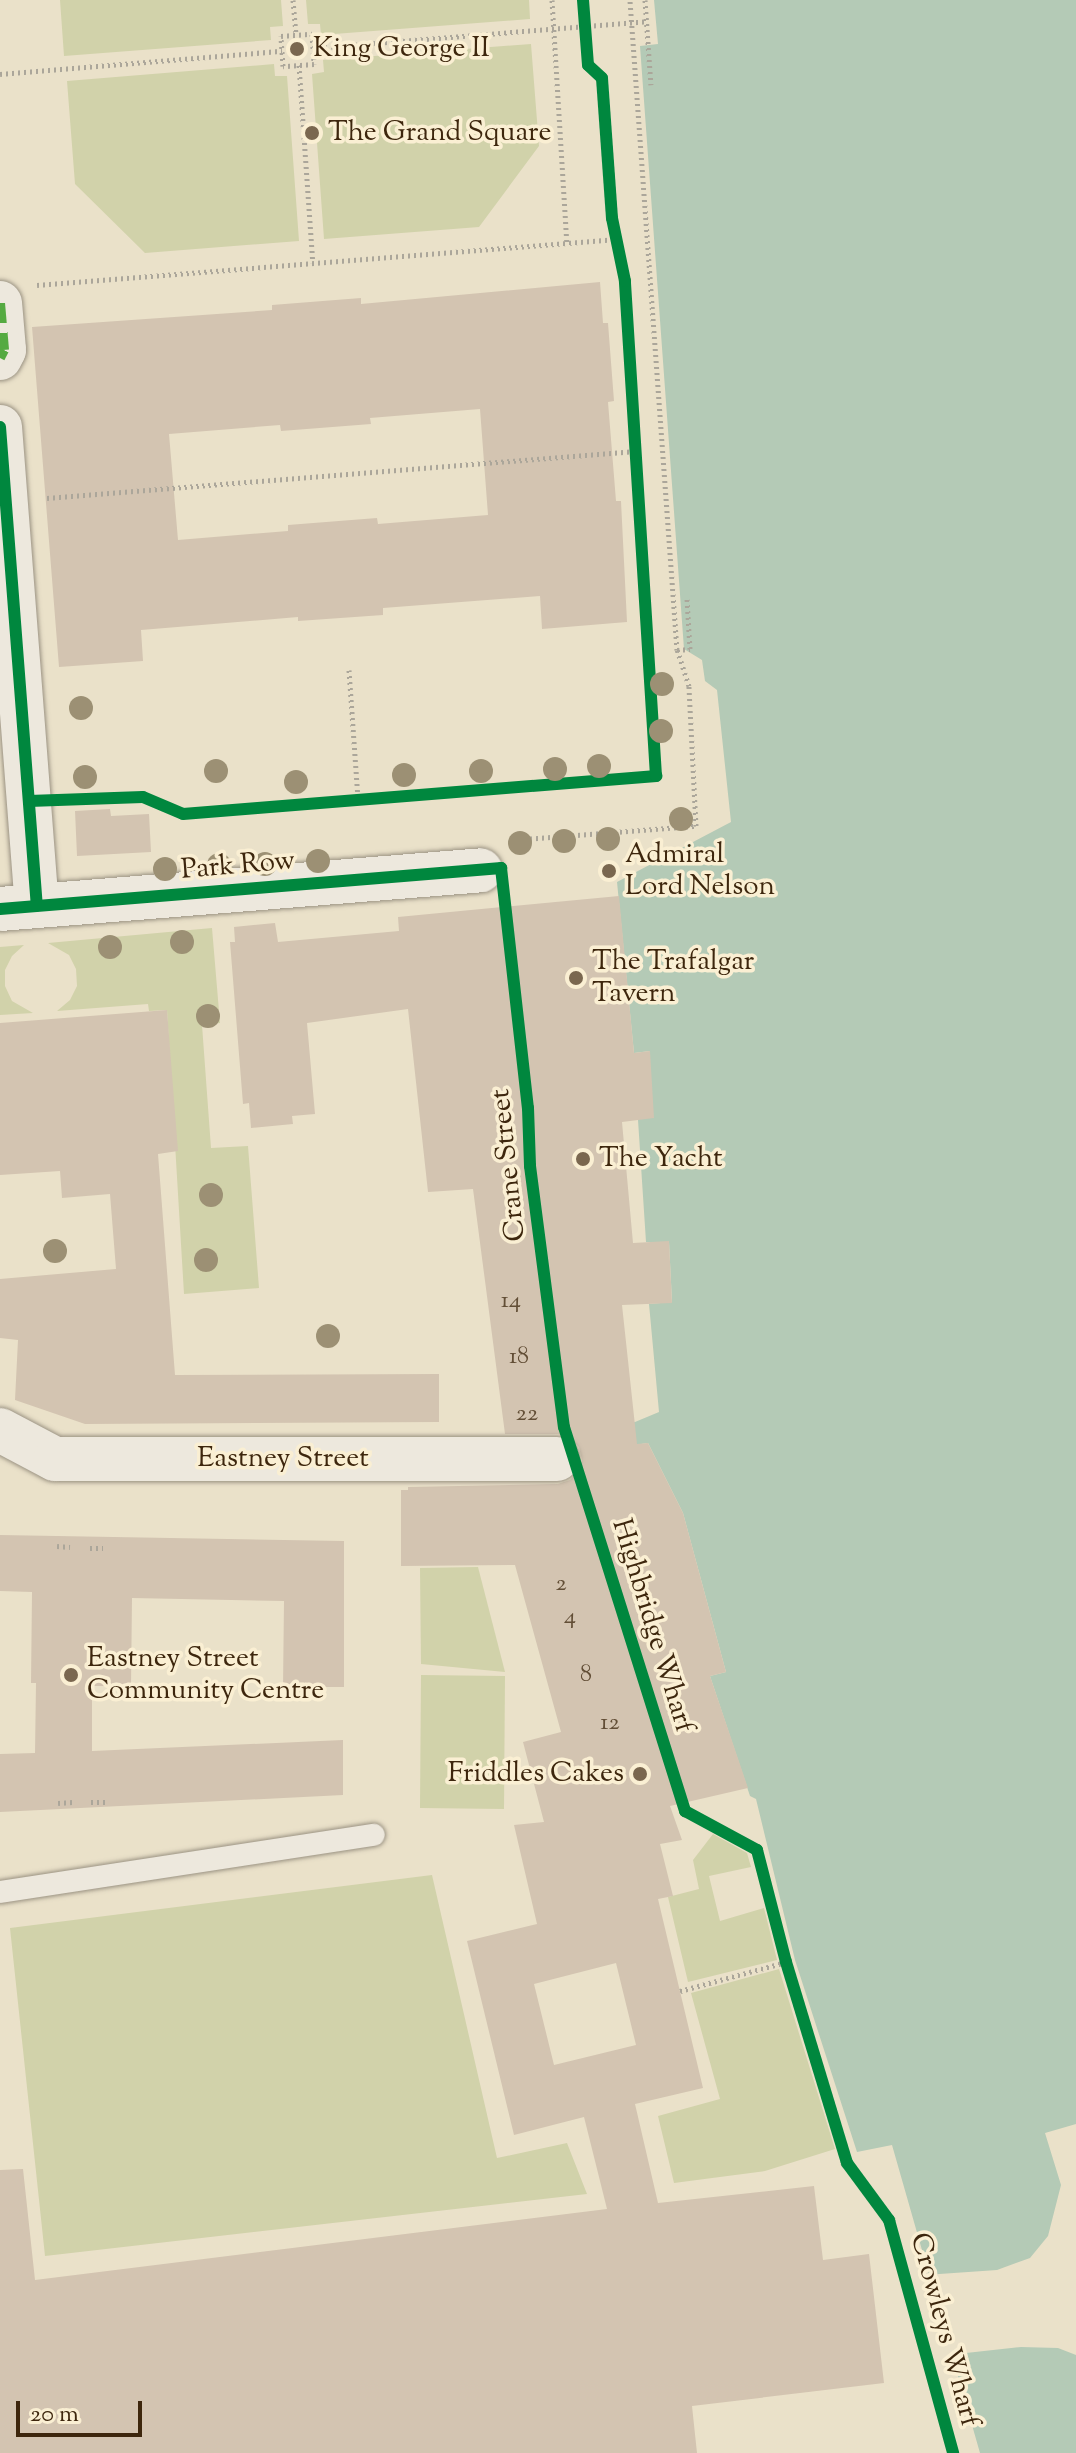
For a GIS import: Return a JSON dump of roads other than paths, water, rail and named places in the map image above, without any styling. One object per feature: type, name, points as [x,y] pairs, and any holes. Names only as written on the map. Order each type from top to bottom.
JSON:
[{"type":"street","points":[[0,358],[4,350],[12,295]]},
{"type":"street","points":[[0,427],[18,908]]},
{"type":"street","name":"Park Row","points":[[18,908],[490,869]]},
{"type":"street","name":"Eastney Street","points":[[0,1430],[55,1459],[557,1459]]},
{"type":"lane","points":[[0,1892],[374,1835]]},
{"type":"place","name":"King George II","points":[[297,49]]},
{"type":"place","name":"The Grand Square","points":[[312,133]]},
{"type":"place","name":"Admiral Lord Nelson","points":[[609,871]]},
{"type":"place","name":"The Trafalgar Tavern","points":[[576,978]]},
{"type":"place","name":"The Yacht","points":[[583,1159]]},
{"type":"place","name":"Eastney Street Community Centre","points":[[71,1675]]},
{"type":"place","name":"Friddles Cakes","points":[[640,1774]]}]
